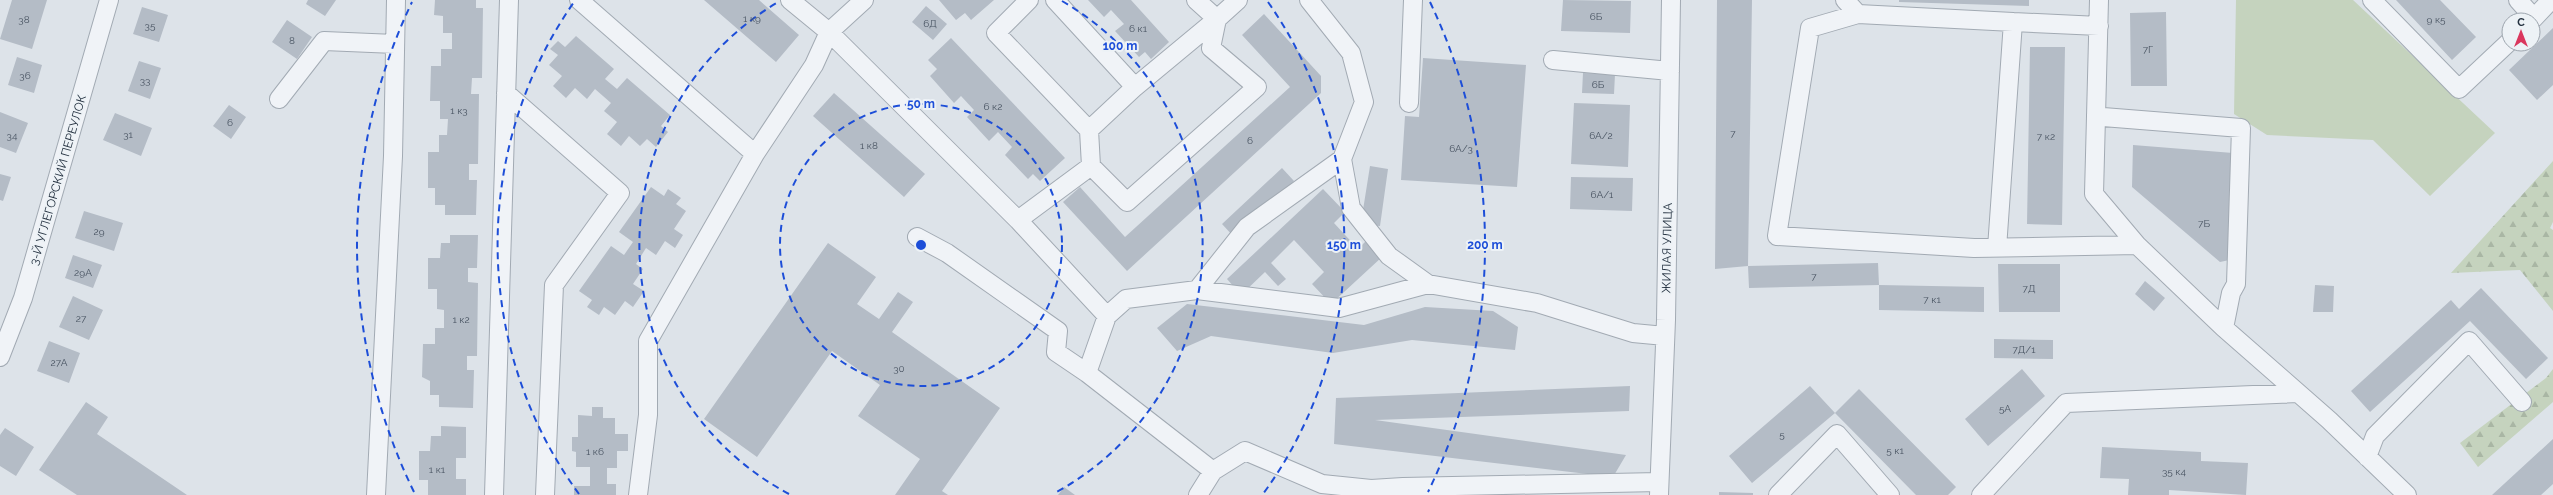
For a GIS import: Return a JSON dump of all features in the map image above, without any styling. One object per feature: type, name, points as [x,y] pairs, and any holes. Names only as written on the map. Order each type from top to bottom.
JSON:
[{"type":"street","name":"3-Й УГЛЕГОРСКИЙ ПЕРЕУЛОК","points":[[0,357],[23,298],[109,0]]},
{"type":"street","points":[[376,495],[393,156],[396,0]]},
{"type":"street","points":[[494,495],[509,0]]},
{"type":"street","points":[[579,0],[755,154]]},
{"type":"street","points":[[790,0],[829,32],[1018,220],[1108,316]]},
{"type":"street","points":[[638,495],[648,415],[648,341],[755,154],[814,65],[829,32],[864,0]]},
{"type":"street","points":[[1029,0],[996,33],[1089,130],[1091,166],[1127,202],[1257,87],[1211,48],[1217,19]]},
{"type":"street","points":[[1055,0],[1135,87]]},
{"type":"street","points":[[1196,0],[1217,19]]},
{"type":"street","points":[[1089,130],[1135,87],[1238,0]]},
{"type":"street","points":[[1309,0],[1351,53],[1364,102],[1342,159],[1351,208],[1389,256],[1428,284]]},
{"type":"street","points":[[1409,103],[1413,0]]},
{"type":"street","name":"ЖИЛАЯ УЛИЦА","points":[[1659,488],[1665,336],[1671,0]]},
{"type":"street","points":[[1845,0],[1858,14]]},
{"type":"street","points":[[2099,0],[2094,194],[2137,245],[2224,328],[2298,393],[2407,495]]},
{"type":"street","points":[[2372,0],[2459,89],[2501,50]]},
{"type":"street","points":[[2518,0],[2527,12]]},
{"type":"street","points":[[2540,12],[2551,0]]},
{"type":"street","points":[[2099,26],[1858,14],[1810,28],[1778,236],[1974,248],[2137,245]]},
{"type":"street","points":[[1997,248],[2013,22]]},
{"type":"street","points":[[280,99],[324,41],[395,44]]},
{"type":"street","points":[[1553,60],[1670,71]]},
{"type":"street","points":[[506,93],[620,193],[554,285],[545,495]]},
{"type":"street","points":[[2096,115],[2103,117],[2241,128],[2236,284],[2231,293],[2224,328]]},
{"type":"street","points":[[1197,290],[1247,228],[1342,159]]},
{"type":"street","points":[[1018,220],[1091,166]]},
{"type":"street","points":[[917,237],[947,253],[1058,331],[1056,352],[1087,373],[1213,470]]},
{"type":"street","points":[[1087,373],[1108,316],[1126,299],[1197,290],[1339,308],[1428,284],[1537,303],[1632,332],[1665,336]]},
{"type":"street","points":[[2368,457],[2375,436],[2469,341],[2522,402]]},
{"type":"street","points":[[1981,495],[2066,403],[2298,393]]},
{"type":"street","points":[[1778,495],[1836,434],[1890,495]]},
{"type":"street","points":[[1198,495],[1213,470],[1245,451],[1322,484],[1370,492],[1659,488]]},
{"type":"green space","points":[[2236,0],[2353,0],[2495,133],[2430,196],[2373,140],[2267,135],[2234,114]]},
{"type":"green space","points":[[2553,161],[2553,222],[2550,228],[2553,230],[2553,311],[2520,270],[2451,273]]},
{"type":"green space","points":[[2553,369],[2553,402],[2478,467],[2460,443],[2546,378]]},
{"type":"building","points":[[12,0],[47,0],[32,49],[0,39]]},
{"type":"building","points":[[308,0],[336,0],[325,16],[306,4]]},
{"type":"building","points":[[435,0],[476,0],[476,8],[483,8],[482,78],[472,78],[471,94],[479,94],[478,164],[469,164],[469,180],[477,180],[476,215],[445,215],[445,205],[435,205],[435,188],[428,188],[428,152],[439,152],[439,135],[447,135],[448,119],[440,119],[440,101],[430,101],[431,66],[441,66],[441,49],[452,49],[452,33],[443,33],[443,16],[434,15]]},
{"type":"building","points":[[704,0],[759,0],[799,35],[776,62]]},
{"type":"building","points":[[939,0],[994,0],[971,20],[965,13],[956,20]]},
{"type":"building","points":[[1088,0],[1131,0],[1169,42],[1151,59],[1145,52],[1139,57],[1115,31],[1124,24],[1111,10],[1104,17]]},
{"type":"building","points":[[1563,0],[1631,1],[1630,33],[1561,31]]},
{"type":"building","points":[[1717,0],[1752,0],[1748,266],[1715,269]]},
{"type":"building","points":[[1899,0],[2029,0],[2029,6],[1899,2]]},
{"type":"building","points":[[2396,0],[2440,0],[2476,37],[2452,60]]},
{"type":"building","points":[[926,6],[947,24],[933,40],[912,22]]},
{"type":"building","points":[[142,7],[168,15],[159,42],[133,34]]},
{"type":"building","points":[[2166,12],[2167,86],[2131,86],[2130,13]]},
{"type":"building","points":[[1264,14],[1321,76],[1321,93],[1127,271],[1063,202],[1080,187],[1125,237],[1290,87],[1242,35]]},
{"type":"building","points":[[287,20],[312,37],[297,59],[272,42]]},
{"type":"building","points":[[2553,28],[2553,85],[2537,100],[2509,70],[2528,52],[2541,52],[2541,39]]},
{"type":"building","points":[[576,36],[614,69],[605,79],[617,89],[627,78],[670,115],[661,126],[668,132],[656,147],[647,139],[640,146],[629,136],[621,146],[607,134],[617,122],[604,111],[611,103],[595,89],[587,99],[575,88],[566,98],[553,86],[562,76],[549,65],[558,55],[550,49],[558,41],[565,47]]},
{"type":"building","points":[[951,38],[1065,158],[1040,181],[1033,174],[1028,179],[1005,155],[1012,147],[998,132],[989,141],[967,117],[974,110],[961,96],[954,103],[930,76],[937,69],[928,60]]},
{"type":"building","points":[[2030,47],[2065,47],[2062,225],[2027,224]]},
{"type":"building","points":[[17,57],[42,65],[34,93],[8,85]]},
{"type":"building","points":[[1423,58],[1526,65],[1517,187],[1401,180],[1405,116],[1419,117]]},
{"type":"building","points":[[139,61],[161,68],[150,99],[128,91]]},
{"type":"building","points":[[1583,73],[1615,74],[1614,94],[1582,93]]},
{"type":"building","points":[[834,93],[925,174],[904,197],[813,116]]},
{"type":"building","points":[[1574,103],[1630,105],[1628,167],[1571,164]]},
{"type":"building","points":[[229,105],[246,117],[231,139],[213,126]]},
{"type":"building","points":[[0,112],[28,123],[16,153],[0,147]]},
{"type":"building","points":[[115,113],[152,128],[141,156],[103,140]]},
{"type":"building","points":[[2133,145],[2233,153],[2234,259],[2220,262],[2132,187]]},
{"type":"building","points":[[1370,166],[1388,169],[1380,226],[1368,225],[1363,210]]},
{"type":"building","points":[[1282,168],[1294,181],[1234,237],[1222,224]]},
{"type":"building","points":[[0,174],[11,177],[3,201],[0,200]]},
{"type":"building","points":[[1571,177],[1633,178],[1632,211],[1570,209]]},
{"type":"building","points":[[651,187],[664,196],[668,189],[681,198],[676,204],[686,211],[674,229],[683,235],[675,248],[665,241],[656,255],[646,248],[636,264],[643,269],[633,284],[644,291],[633,307],[625,301],[615,315],[604,307],[599,315],[587,307],[592,300],[579,291],[611,246],[624,255],[633,242],[619,232]]},
{"type":"building","points":[[1323,189],[1345,212],[1334,223],[1358,249],[1366,241],[1382,257],[1331,304],[1312,284],[1324,272],[1294,240],[1271,263],[1286,279],[1278,286],[1265,272],[1241,295],[1227,279]]},
{"type":"building","points":[[84,211],[123,223],[114,251],[75,238]]},
{"type":"building","points":[[450,235],[478,235],[477,268],[468,268],[468,282],[478,283],[477,356],[467,356],[467,370],[474,370],[473,408],[439,407],[439,395],[430,395],[430,381],[422,377],[423,344],[435,344],[435,328],[444,328],[444,310],[437,309],[437,289],[428,289],[428,258],[440,258],[441,243],[450,243]]},
{"type":"building","points":[[828,243],[876,277],[857,304],[879,319],[898,292],[913,302],[892,332],[1000,408],[942,491],[948,495],[895,495],[920,459],[858,416],[880,385],[832,351],[757,457],[704,419]]},
{"type":"building","points":[[73,255],[102,265],[93,288],[65,278]]},
{"type":"building","points":[[1878,263],[1879,285],[1749,288],[1748,266]]},
{"type":"building","points":[[1998,264],[2060,264],[2060,312],[1999,312]]},
{"type":"building","points":[[2145,281],[2165,298],[2154,311],[2135,294]]},
{"type":"building","points":[[1879,285],[1984,287],[1984,312],[1879,310]]},
{"type":"building","points":[[2315,285],[2334,286],[2333,312],[2313,312]]},
{"type":"building","points":[[2481,288],[2548,358],[2526,379],[2470,321],[2370,412],[2351,391],[2451,300],[2459,309]]},
{"type":"building","points":[[73,296],[103,310],[89,340],[59,327]]},
{"type":"building","points":[[1187,304],[1364,325],[1425,307],[1493,311],[1518,327],[1515,350],[1412,340],[1333,353],[1211,336],[1177,351],[1157,328]]},
{"type":"building","points":[[1994,339],[2053,340],[2053,359],[1994,358]]},
{"type":"building","points":[[49,341],[80,353],[69,383],[37,371]]},
{"type":"building","points":[[2022,369],[2045,396],[1988,446],[1965,419]]},
{"type":"building","points":[[1630,386],[1629,411],[1375,420],[1626,455],[1613,477],[1334,444],[1336,398]]},
{"type":"building","points":[[1810,386],[1835,413],[1752,483],[1729,456]]},
{"type":"building","points":[[1859,389],[1956,487],[1948,495],[1916,495],[1835,413]]},
{"type":"building","points":[[86,402],[108,417],[97,434],[187,495],[77,495],[39,470]]},
{"type":"building","points":[[592,407],[603,407],[603,418],[615,418],[615,434],[628,434],[628,451],[617,451],[617,468],[607,468],[607,484],[616,484],[616,495],[574,495],[574,486],[590,486],[590,467],[576,467],[576,452],[572,451],[572,437],[578,437],[578,415],[592,416]]},
{"type":"building","points":[[441,426],[466,427],[466,458],[456,458],[456,479],[466,479],[466,495],[428,495],[428,480],[419,480],[419,451],[430,451],[431,436],[441,436]]},
{"type":"building","points":[[5,428],[34,447],[16,476],[0,466],[0,435]]},
{"type":"building","points":[[2553,439],[2553,484],[2541,495],[2492,495]]},
{"type":"building","points":[[2102,447],[2201,452],[2201,461],[2248,463],[2246,495],[2169,490],[2169,495],[2128,495],[2129,479],[2100,478]]},
{"type":"building","points":[[1064,487],[1075,495],[1058,495]]},
{"type":"building","points":[[1719,492],[1753,493],[1753,495],[1719,495]]}]
